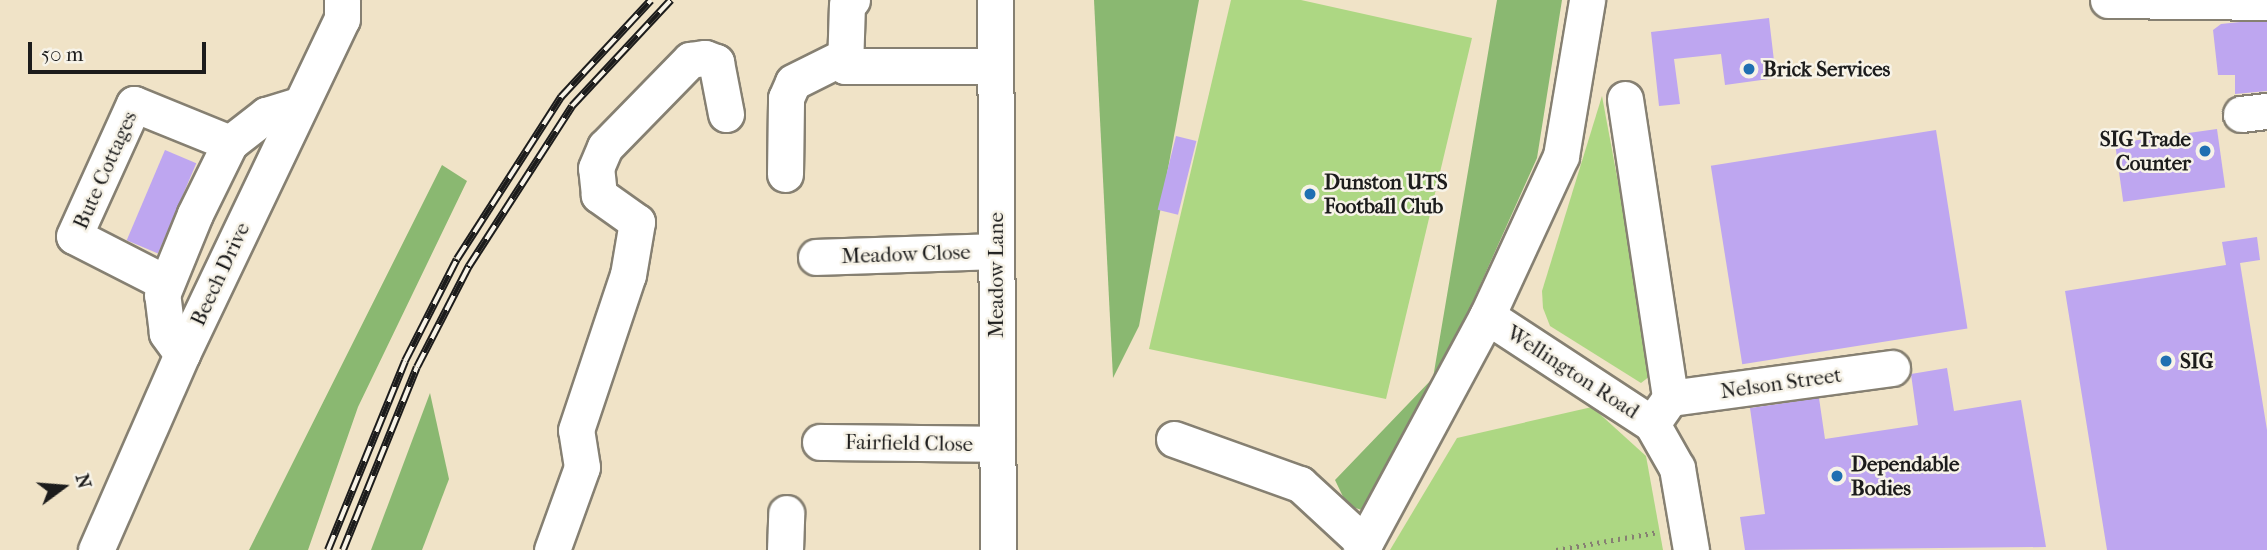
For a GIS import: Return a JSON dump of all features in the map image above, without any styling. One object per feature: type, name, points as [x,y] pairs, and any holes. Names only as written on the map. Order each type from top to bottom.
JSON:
[{"type":"street","name":"Beech Drive","points":[[96,550],[182,354],[342,19],[342,0]]},
{"type":"street","points":[[852,0],[847,4],[845,66],[995,66]]},
{"type":"street","name":"Meadow Lane","points":[[995,0],[998,550]]},
{"type":"street","points":[[1174,439],[1300,484],[1363,547],[1487,316],[1560,156],[1587,0]]},
{"type":"street","points":[[2108,0],[2267,2]]},
{"type":"street","points":[[785,174],[786,97],[793,82],[845,57]]},
{"type":"street","points":[[552,550],[582,467],[576,430],[628,275],[637,222],[599,195],[596,169],[605,148],[690,60],[705,58],[716,62],[722,77],[726,114]]},
{"type":"street","points":[[1625,99],[1661,411]]},
{"type":"street","name":"Bute Cottages","points":[[166,283],[74,236],[128,116],[134,104],[230,143]]},
{"type":"street","points":[[182,354],[167,333],[162,295],[230,143],[266,115],[299,105]]},
{"type":"street","name":"Meadow Close","points":[[816,257],[996,251]]},
{"type":"street","name":"Wellington Road","points":[[1487,316],[1661,411],[1677,468],[1689,538]]},
{"type":"street","name":"Nelson Street","points":[[1661,411],[1892,368]]},
{"type":"street","name":"Fairfield Close","points":[[820,442],[997,444]]},
{"type":"street","points":[[785,550],[786,513]]},
{"type":"path","points":[[1556,550],[1689,538]]},
{"type":"green space","points":[[1094,0],[1199,0],[1139,326],[1113,378]]},
{"type":"green space","name":"Dunston UTS Football Club","points":[[1231,0],[1301,0],[1472,38],[1386,399],[1149,349]]},
{"type":"green space","points":[[1497,0],[1562,0],[1537,158],[1464,321],[1443,384],[1373,514],[1347,505],[1335,480],[1433,378]]},
{"type":"green space","points":[[1602,96],[1652,365],[1650,376],[1641,383],[1550,326],[1543,308],[1542,291]]},
{"type":"green space","points":[[442,165],[467,181],[358,407],[308,550],[249,550]]},
{"type":"green space","points":[[430,393],[449,479],[422,550],[371,550]]},
{"type":"green space","points":[[1592,407],[1646,456],[1663,550],[1390,550],[1457,438]]},
{"type":"building","name":"Brick Services","points":[[1769,18],[1776,78],[1725,85],[1721,54],[1674,59],[1680,104],[1659,106],[1651,32]]},
{"type":"building","points":[[2267,22],[2267,91],[2235,94],[2235,75],[2218,75],[2213,30],[2221,24]]},
{"type":"building","points":[[2217,129],[2225,187],[2123,202],[2115,143]]},
{"type":"building","points":[[1936,130],[1967,329],[1742,364],[1711,166]]},
{"type":"building","points":[[1176,136],[1196,141],[1178,215],[1158,210]]},
{"type":"building","points":[[165,150],[196,163],[158,253],[127,240]]},
{"type":"building","name":"SIG","points":[[2257,237],[2260,260],[2240,263],[2267,430],[2267,550],[2107,550],[2065,291],[2226,265],[2222,242]]},
{"type":"building","points":[[1947,368],[1954,411],[2021,400],[2046,547],[1745,550],[1740,517],[1765,514],[1750,408],[1819,398],[1825,439],[1918,425],[1911,374]]},
{"type":"railway","points":[[328,550],[405,361],[457,259],[561,97],[651,0]]},
{"type":"railway","points":[[343,550],[417,367],[469,266],[572,106],[671,0]]},
{"type":"place","name":"Brick Services","points":[[1749,69]]},
{"type":"place","name":"SIG Trade Counter","points":[[2205,151]]},
{"type":"place","name":"Dunston UTS Football Club","points":[[1310,194]]},
{"type":"place","name":"SIG","points":[[2166,361]]},
{"type":"place","name":"Dependable Bodies","points":[[1837,476]]}]
